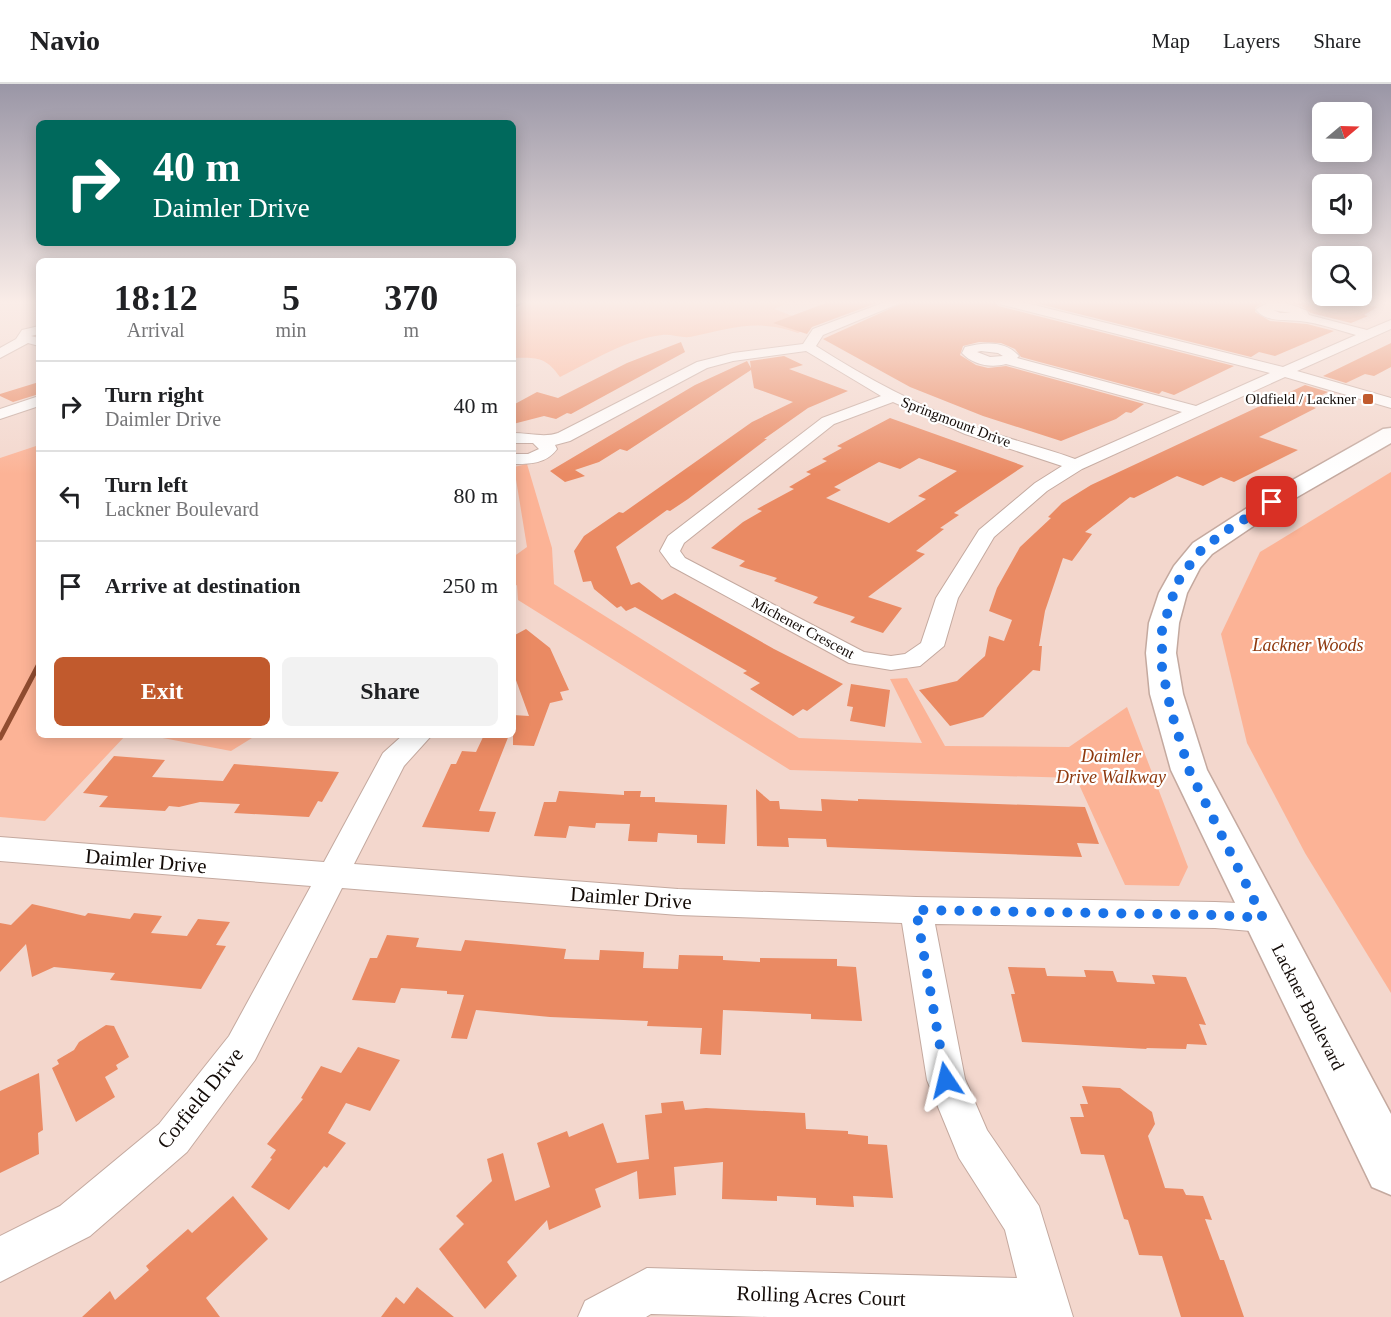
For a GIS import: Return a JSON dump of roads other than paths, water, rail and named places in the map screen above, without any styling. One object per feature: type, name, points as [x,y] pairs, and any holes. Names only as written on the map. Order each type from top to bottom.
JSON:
[{"type":"main road","name":"Lackner Boulevard","points":[[1391,434],[1288,492],[1224,532],[1198,553],[1177,583],[1162,630],[1162,668],[1171,711],[1189,770],[1391,1168]]},
{"type":"street","points":[[546,443],[564,437],[702,364],[727,359]]},
{"type":"street","name":"Springmount Drive","points":[[826,359],[849,374],[893,397],[971,430],[1076,465]]},
{"type":"street","points":[[1236,359],[1391,403]]},
{"type":"street","name":"Michener Crescent","points":[[893,397],[828,421],[675,540],[670,551],[678,562],[858,658],[891,663],[910,661],[932,646],[947,598],[986,534],[1041,487],[1076,465],[1313,359]]},
{"type":"street","points":[[1007,360],[1198,411]]},
{"type":"street","points":[[0,414],[36,402]]},
{"type":"street","points":[[516,438],[536,438],[546,443],[548,449],[539,456],[516,459]]},
{"type":"street","name":"Corfield Drive","points":[[0,1260],[75,1221],[173,1138],[242,1048],[393,760],[415,738]]},
{"type":"street","name":"Daimler Drive","points":[[0,849],[678,902],[1263,918]]},
{"type":"street","points":[[916,910],[946,1080],[973,1144],[1024,1221],[1048,1310]]},
{"type":"street","name":"Rolling Acres Court","points":[[601,1317],[647,1292],[1048,1310]]},
{"type":"waterway","points":[[0,738],[36,670]]},
{"type":"place","name":"Oldfield / Lackner","points":[[1368,399]]},
{"type":"park label","name":"Lackner Woods","points":[[1308,645]]},
{"type":"park label","name":"Daimler Drive Walkway","points":[[1111,766]]}]
